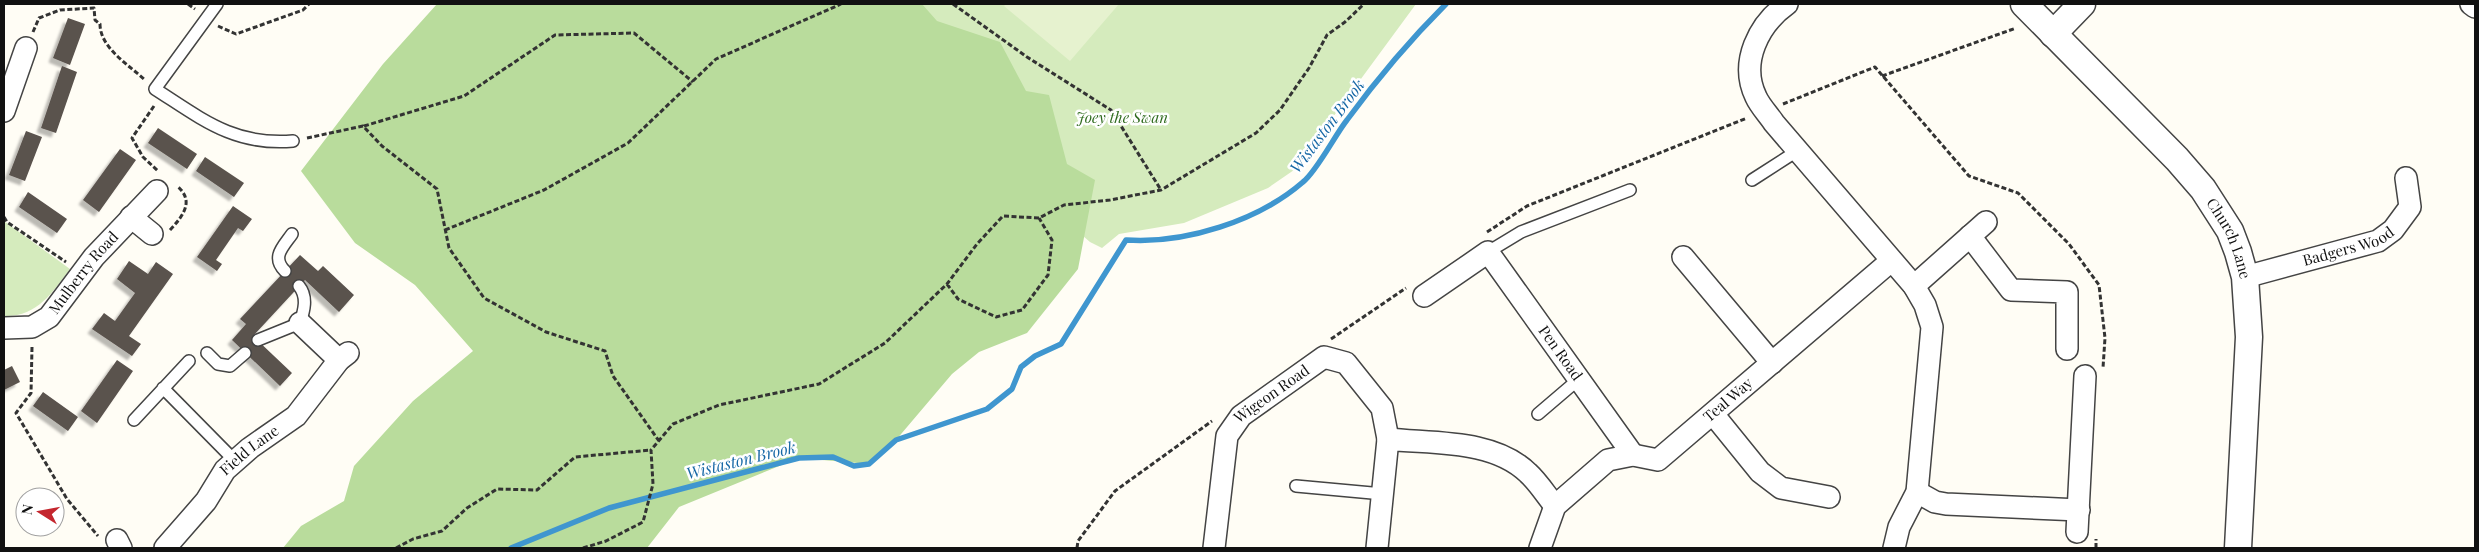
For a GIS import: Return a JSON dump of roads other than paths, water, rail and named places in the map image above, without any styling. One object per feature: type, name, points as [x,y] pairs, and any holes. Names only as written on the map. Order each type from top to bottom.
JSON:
[{"type":"street","points":[[1787,4],[1772,15],[1758,34],[1752,53],[1751,72],[1756,96],[1774,123],[1797,151],[1891,262],[1914,286],[1925,305],[1932,327],[1917,492],[1899,527],[1894,548]]},
{"type":"street","points":[[2039,19],[2082,4]]},
{"type":"street","points":[[2471,4],[2475,7]]},
{"type":"street","name":"Church Lane","points":[[2039,19],[2177,160],[2203,189],[2230,231],[2245,277],[2249,337],[2238,548]]},
{"type":"street","points":[[4,111],[26,48]]},
{"type":"street","name":"Badgers Wood","points":[[2245,277],[2378,241],[2393,230],[2410,207],[2406,178]]},
{"type":"street","name":"Mulberry Road","points":[[4,328],[32,327],[54,312],[82,273],[156,191]]},
{"type":"street","points":[[131,217],[152,234]]},
{"type":"street","points":[[1914,286],[1986,222]]},
{"type":"street","points":[[1970,236],[2011,290],[2067,292],[2067,349]]},
{"type":"street","points":[[1424,296],[1488,252]]},
{"type":"street","name":"Pen Road","points":[[1488,252],[1633,455]]},
{"type":"street","points":[[1683,257],[1772,363]]},
{"type":"street","name":"Teal Way","points":[[1555,506],[1608,460],[1633,455],[1658,460],[1891,262]]},
{"type":"street","name":"Field Lane","points":[[165,548],[206,502],[219,478],[235,460],[296,416],[343,357],[300,323]]},
{"type":"street","name":"Wigeon Road","points":[[1214,548],[1227,436],[1241,416],[1324,357],[1346,363],[1382,408],[1388,439]]},
{"type":"street","points":[[2077,532],[2085,376]]},
{"type":"street","points":[[1713,414],[1760,472],[1781,488],[1829,496]]},
{"type":"street","points":[[1377,548],[1388,439],[1469,447],[1499,453],[1528,472],[1555,506],[1540,548]]},
{"type":"street","points":[[1917,492],[1935,502],[1946,504],[2079,510]]},
{"type":"lane","points":[[217,4],[155,89],[205,121],[238,137],[269,143],[293,142]]},
{"type":"lane","points":[[1752,180],[1797,151]]},
{"type":"lane","points":[[1488,252],[1521,232],[1630,190]]},
{"type":"lane","points":[[285,271],[278,261],[278,254],[292,234]]},
{"type":"lane","points":[[258,340],[300,323],[305,308],[303,291],[299,286]]},
{"type":"lane","points":[[207,354],[218,364],[230,366],[245,353]]},
{"type":"lane","points":[[134,420],[189,361]]},
{"type":"lane","points":[[1538,414],[1578,379]]},
{"type":"lane","points":[[163,388],[235,460]]},
{"type":"lane","points":[[1296,486],[1382,494]]},
{"type":"waterway","name":"Wistaston Brook","points":[[511,548],[609,508],[799,458],[833,457],[854,466],[869,464],[896,440],[987,409],[1012,389],[1021,367],[1035,356],[1061,344],[1126,240],[1172,238],[1220,227],[1243,219],[1265,208],[1303,182],[1314,170],[1342,127],[1370,90],[1446,4]]},
{"type":"park label","name":"Joey the Swan","points":[[1122,118]]}]
